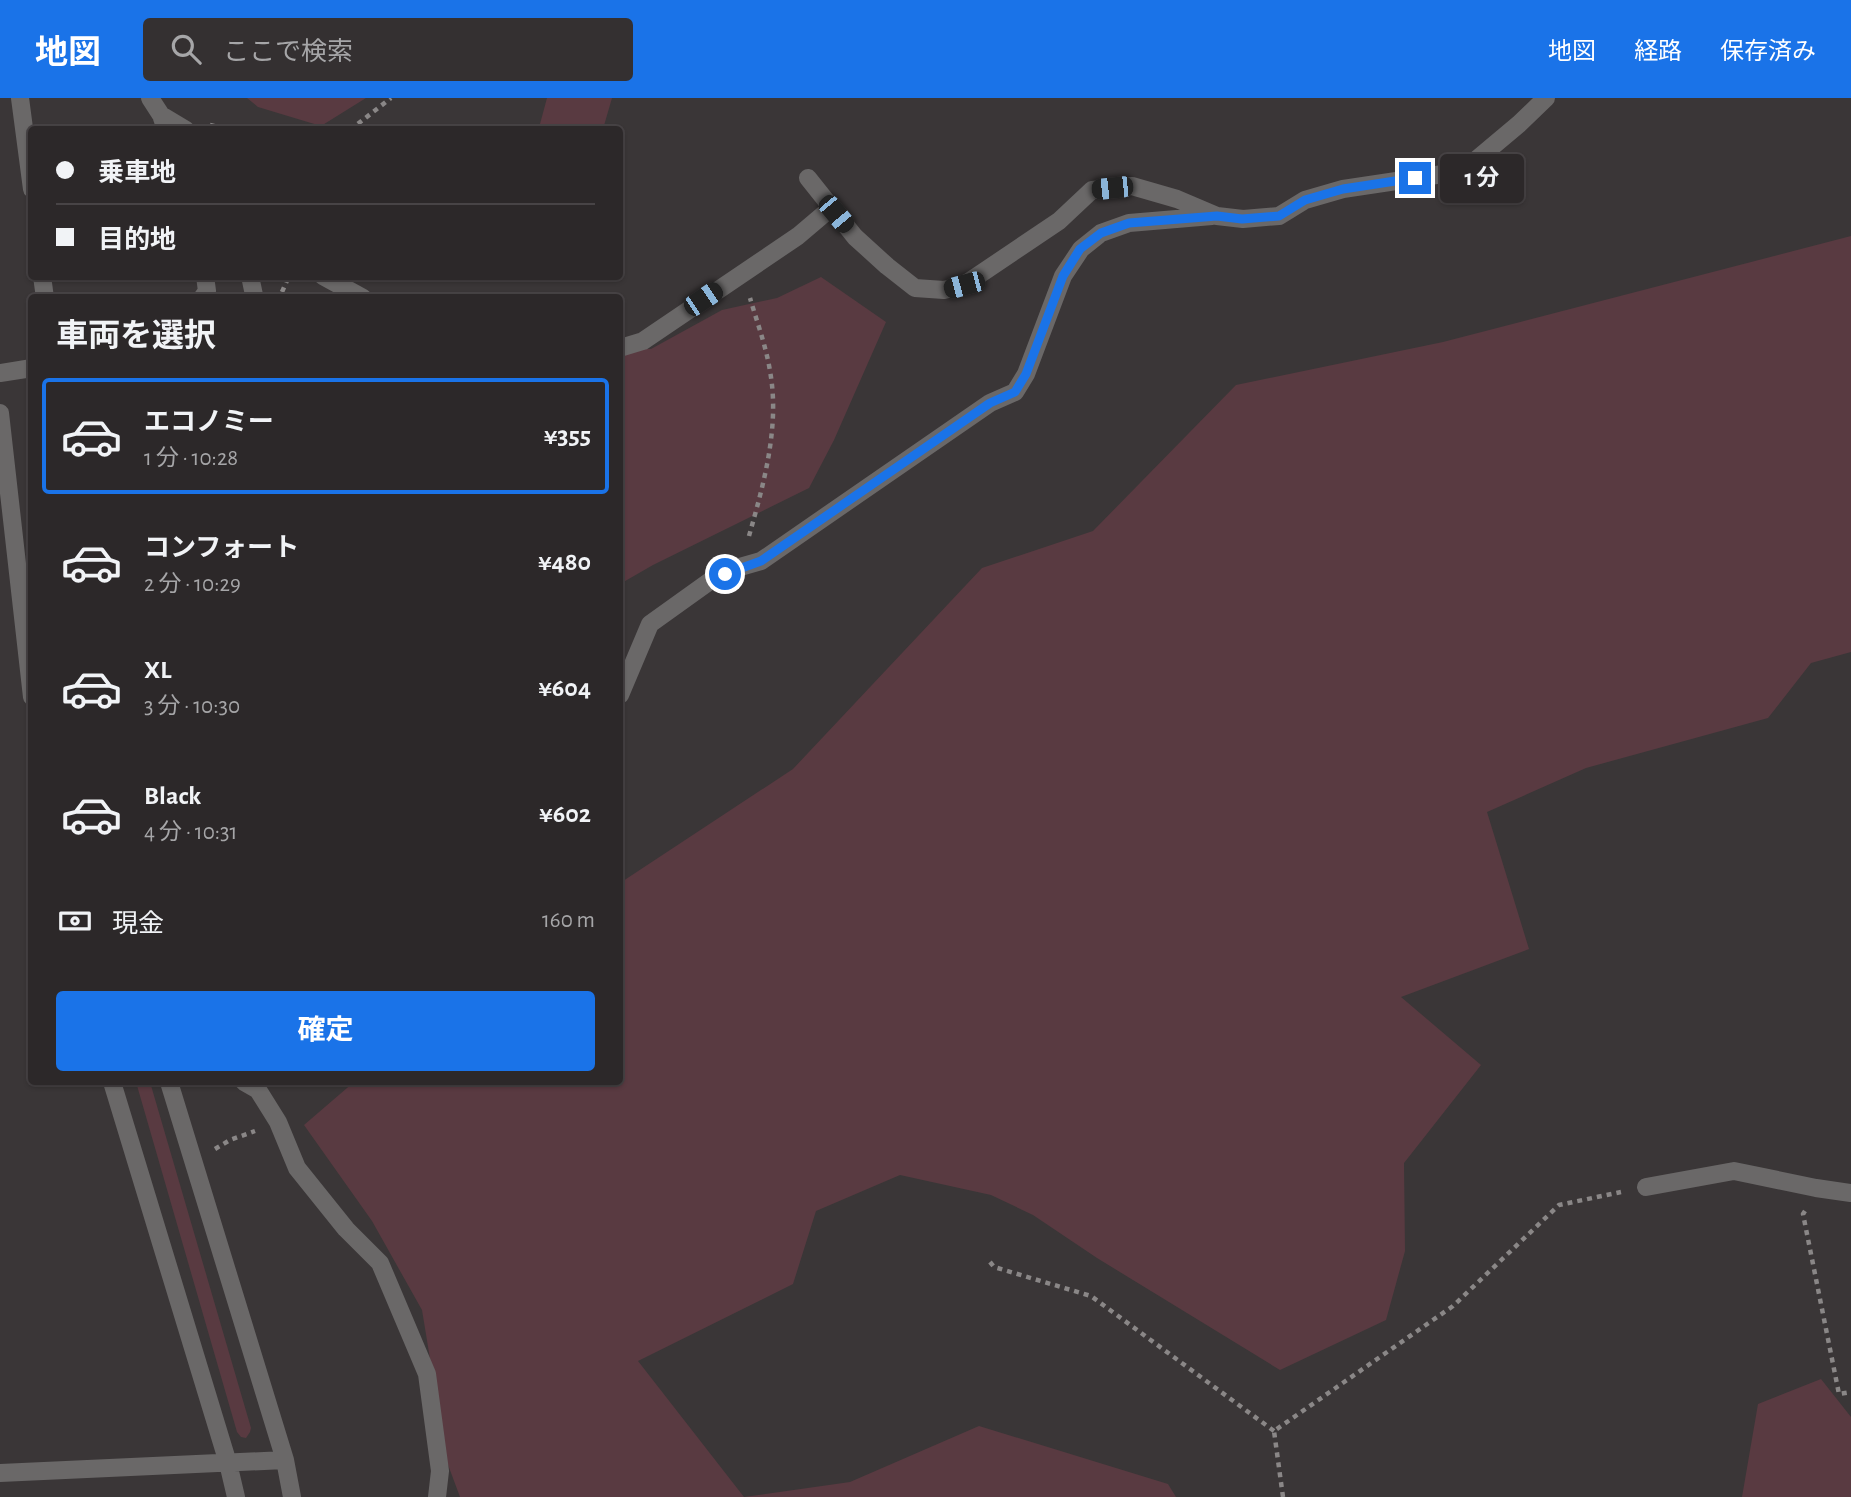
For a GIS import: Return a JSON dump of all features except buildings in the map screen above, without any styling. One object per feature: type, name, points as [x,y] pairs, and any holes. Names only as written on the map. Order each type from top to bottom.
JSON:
[{"type":"street","points":[[20,98],[28,159]]},
{"type":"street","points":[[150,98],[163,122]]},
{"type":"street","points":[[623,688],[650,624],[710,581],[761,561],[990,403],[1015,392],[1026,374],[1063,276],[1080,249],[1101,233],[1129,223],[1217,216],[1242,219],[1279,216],[1305,200],[1343,189],[1463,171],[1546,98]]},
{"type":"street","points":[[808,178],[855,237],[915,288],[944,290],[964,285],[1059,220],[1092,190],[1132,186],[1177,198],[1217,216]]},
{"type":"street","points":[[623,347],[643,341],[798,236],[831,208]]},
{"type":"street","points":[[330,280],[356,294]]},
{"type":"street","points":[[0,373],[28,369]]},
{"type":"street","points":[[0,413],[28,662]]},
{"type":"street","points":[[113,1085],[236,1497]]},
{"type":"street","points":[[170,1085],[285,1460],[292,1497]]},
{"type":"street","points":[[254,1085],[278,1122],[298,1168],[346,1229],[380,1263],[427,1374],[440,1471],[437,1497]]},
{"type":"street","points":[[1646,1187],[1734,1171],[1851,1193]]},
{"type":"street","points":[[0,1473],[285,1460]]},
{"type":"path","points":[[355,126],[391,98]]},
{"type":"path","points":[[740,567],[764,483],[773,425],[770,372],[744,272]]},
{"type":"path","points":[[1274,1431],[1453,1306],[1559,1205],[1646,1187]]},
{"type":"path","points":[[1816,1188],[1803,1214],[1839,1394],[1851,1392]]},
{"type":"path","points":[[990,1262],[994,1267],[1091,1296],[1274,1431],[1283,1497]]},
{"type":"shaded area","points":[[247,98],[366,98],[321,126],[258,107]]},
{"type":"shaded area","points":[[547,98],[612,98],[604,126],[540,124]]},
{"type":"shaded area","points":[[1851,236],[1851,652],[1811,663],[1768,718],[1586,768],[1487,812],[1529,949],[1401,997],[1481,1065],[1404,1163],[1405,1251],[1386,1320],[1280,1370],[1097,1258],[1033,1215],[991,1195],[900,1175],[816,1211],[793,1284],[638,1361],[744,1497],[460,1497],[447,1462],[422,1310],[372,1221],[304,1125],[351,1085],[623,1085],[623,881],[793,769],[982,568],[1093,531],[1236,385],[1443,342]]},
{"type":"shaded area","points":[[821,277],[886,322],[834,440],[809,488],[623,582],[623,348],[651,349],[722,310],[777,298]]},
{"type":"shaded area","points":[[137,1085],[151,1085],[251,1428],[246,1438],[237,1432]]},
{"type":"shaded area","points":[[1821,1379],[1851,1417],[1851,1497],[1742,1497],[1758,1404]]},
{"type":"shaded area","points":[[979,1426],[1168,1484],[1176,1497],[744,1497],[850,1482]]},
{"type":"route","points":[[725,574],[761,561],[990,403],[1015,392],[1026,374],[1063,276],[1080,249],[1101,233],[1129,223],[1217,216],[1242,219],[1279,216],[1305,200],[1343,189],[1415,178]]}]
